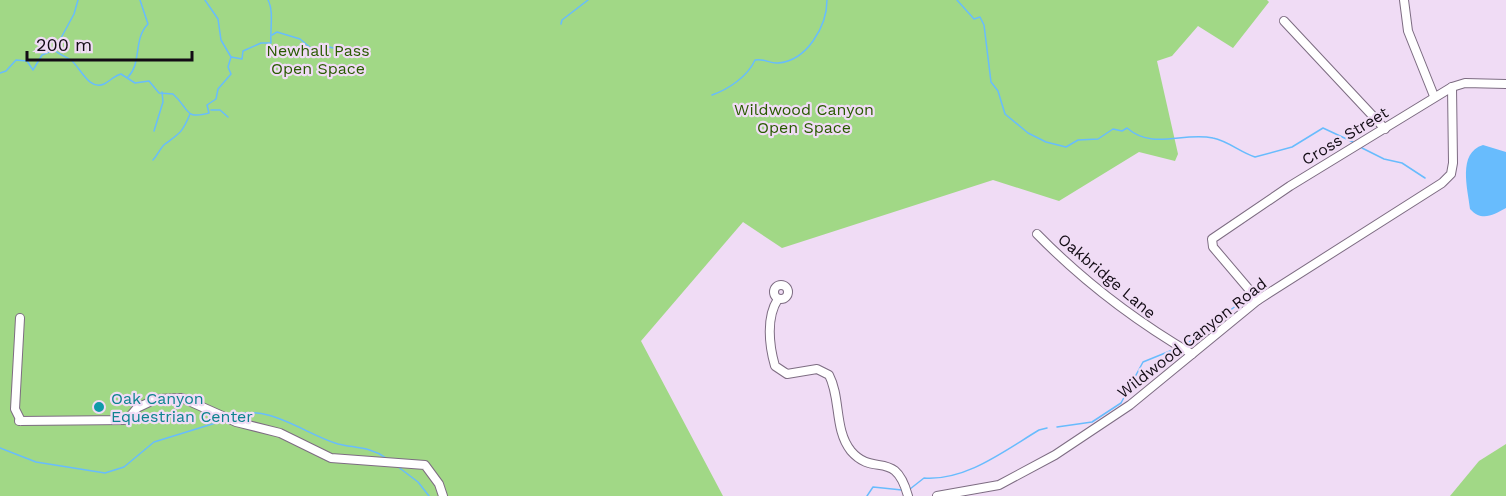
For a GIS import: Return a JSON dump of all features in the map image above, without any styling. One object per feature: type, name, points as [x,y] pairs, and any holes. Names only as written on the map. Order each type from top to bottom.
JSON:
[{"type":"street","points":[[1404,0],[1408,31],[1434,96]]},
{"type":"street","points":[[1284,21],[1384,129]]},
{"type":"street","name":"Cross Street","points":[[1258,300],[1211,243],[1212,239],[1290,186],[1434,96],[1465,83],[1506,84]]},
{"type":"street","name":"Wildwood Canyon Road","points":[[938,496],[999,485],[1033,468],[1130,405],[1258,300],[1442,183],[1451,174],[1452,87]]},
{"type":"street","name":"Oakbridge Lane","points":[[1037,234],[1067,264],[1126,314],[1192,354]]},
{"type":"street","points":[[778,299],[772,307],[770,321],[775,366],[787,374],[817,369],[829,375],[845,442],[857,457],[866,462],[892,466],[898,472],[908,496]]},
{"type":"street","points":[[20,318],[15,409],[20,421],[127,420],[137,408],[156,399],[172,397],[203,406],[228,418],[280,433],[331,458],[425,465],[439,484],[443,496]]},
{"type":"green space","points":[[0,0],[1267,0],[1269,2],[1233,48],[1198,26],[1172,56],[1157,61],[1178,154],[1175,161],[1139,152],[1059,201],[993,180],[782,248],[743,222],[641,341],[723,496],[0,496]]},
{"type":"green space","points":[[1506,444],[1506,496],[1450,496],[1479,461]]},
{"type":"water","points":[[1483,145],[1506,152],[1506,208],[1488,216],[1479,215],[1470,209],[1466,182],[1467,163],[1470,156],[1475,149]]},
{"type":"waterway","points":[[55,49],[74,14],[78,0]]},
{"type":"waterway","points":[[128,77],[135,65],[143,30],[148,24],[140,0]]},
{"type":"waterway","points":[[205,0],[218,19],[221,40],[231,57]]},
{"type":"waterway","points":[[0,73],[6,71],[16,60],[27,61],[33,70],[42,55],[54,50],[71,60],[94,84],[104,84],[121,74],[135,83],[149,81],[159,93],[173,94],[191,114],[209,113],[207,105],[216,99],[218,89],[231,74],[228,67],[231,57],[242,59],[243,51],[261,43],[271,43],[271,14],[268,0]]},
{"type":"waterway","points":[[561,24],[562,20],[588,0]]},
{"type":"waterway","points":[[712,95],[737,81],[748,71],[755,60],[778,63],[798,56],[819,31],[827,0]]},
{"type":"waterway","points":[[957,0],[974,19],[980,17],[984,25],[991,82],[998,91],[1005,114],[1028,133],[1046,142],[1066,147],[1078,140],[1098,139],[1113,129],[1122,131],[1127,128],[1137,135],[1148,138],[1213,138],[1255,157],[1292,147],[1323,128],[1353,142]]},
{"type":"waterway","points":[[272,35],[277,32],[300,39],[312,49],[329,47],[348,51]]},
{"type":"waterway","points":[[154,131],[163,102],[162,92]]},
{"type":"waterway","points":[[211,110],[220,110],[228,117]]},
{"type":"waterway","points":[[153,160],[163,146],[180,132],[190,114]]},
{"type":"waterway","points":[[1362,148],[1384,159],[1402,163],[1425,178]]},
{"type":"waterway","points":[[1184,346],[1246,298]]},
{"type":"waterway","points":[[1057,427],[1092,422],[1121,403],[1143,362],[1175,349]]},
{"type":"waterway","points":[[232,416],[245,413],[272,416],[326,440],[369,450],[386,458]]},
{"type":"waterway","points":[[0,448],[36,462],[105,473],[124,467],[154,442],[222,421]]},
{"type":"waterway","points":[[910,489],[924,478],[940,478],[970,470],[1039,430],[1047,428]]},
{"type":"waterway","points":[[397,466],[418,482],[429,496]]},
{"type":"waterway","points":[[867,496],[873,487],[902,490]]},
{"type":"place","name":"Oak Canyon Equestrian Center","points":[[99,407]]},
{"type":"park label","name":"Newhall Pass Open Space","points":[[318,59]]},
{"type":"park label","name":"Wildwood Canyon Open Space","points":[[804,118]]}]
